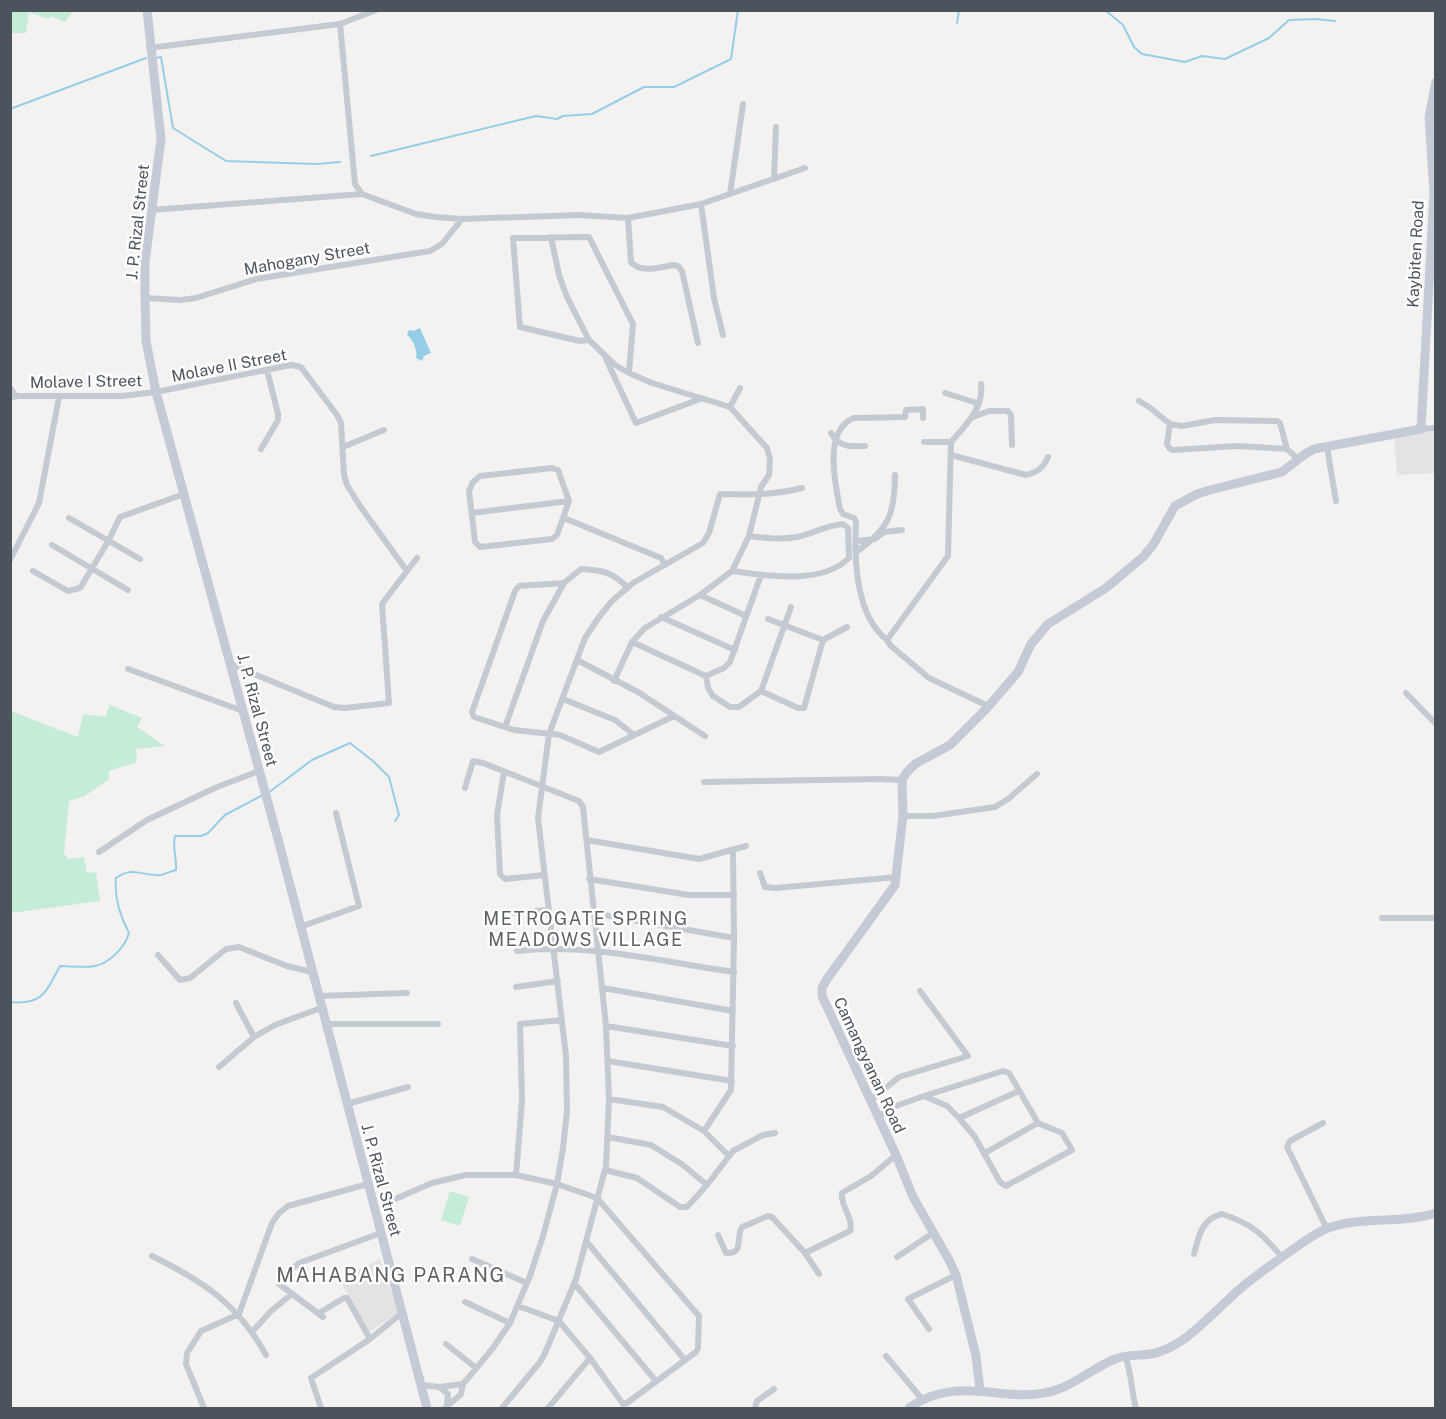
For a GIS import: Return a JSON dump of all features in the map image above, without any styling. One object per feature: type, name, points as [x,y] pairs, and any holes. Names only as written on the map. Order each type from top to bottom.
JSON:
[{"type":"street","name":"J. P. Rizal Street","points":[[147,10],[149,48],[161,139],[146,262],[145,298],[146,342],[156,392],[243,711],[427,1408]]},
{"type":"street","points":[[149,48],[340,24],[376,10]]},
{"type":"street","points":[[340,24],[355,184],[362,194]]},
{"type":"street","name":"Kaybiten Road","points":[[1421,429],[1435,194],[1429,135],[1436,82]]},
{"type":"street","points":[[730,194],[743,104]]},
{"type":"street","points":[[774,179],[776,127]]},
{"type":"street","points":[[152,210],[362,194],[416,214],[462,219],[579,215],[628,218],[701,204],[805,168]]},
{"type":"street","points":[[701,204],[714,298],[723,335]]},
{"type":"street","points":[[628,218],[631,262],[634,266],[643,269],[674,265],[682,271],[698,343]]},
{"type":"street","name":"Mahogany Street","points":[[145,298],[180,300],[196,298],[256,279],[430,251],[442,244],[462,219]]},
{"type":"street","points":[[551,237],[558,275],[590,340],[615,365],[629,373],[652,383],[730,407],[768,448],[770,459],[769,475],[761,488],[749,536],[732,572],[700,595],[645,628],[632,642],[614,681]]},
{"type":"street","points":[[590,340],[580,341],[520,327],[513,238],[589,237],[633,324],[629,373]]},
{"type":"street","points":[[603,353],[636,423],[700,399]]},
{"type":"street","name":"Molave II Street","points":[[156,392],[291,365],[301,367],[341,423],[344,475],[347,485],[407,571]]},
{"type":"street","points":[[261,449],[278,420],[267,370]]},
{"type":"street","points":[[887,640],[948,556],[951,442],[972,417],[982,395],[981,384]]},
{"type":"street","points":[[10,388],[13,397]]},
{"type":"street","points":[[730,407],[740,388]]},
{"type":"street","name":"Molave I Street","points":[[13,397],[122,396],[156,392]]},
{"type":"street","points":[[945,393],[978,405]]},
{"type":"street","points":[[10,560],[39,503],[49,460],[59,397]]},
{"type":"street","points":[[1139,401],[1170,424],[1182,426],[1215,420],[1277,421],[1280,423],[1287,449],[1298,459]]},
{"type":"street","points":[[834,440],[847,420],[854,417],[905,417],[906,410],[923,409],[923,418]]},
{"type":"street","points":[[972,417],[989,411],[1008,411],[1011,415],[1012,445]]},
{"type":"street","points":[[1170,424],[1167,444],[1173,450],[1227,446],[1287,449]]},
{"type":"street","points":[[704,782],[902,780],[915,764],[950,745],[988,706],[1018,672],[1031,644],[1048,624],[1106,588],[1143,556],[1153,545],[1175,506],[1197,494],[1282,472],[1314,449],[1436,428]]},
{"type":"street","points":[[344,447],[384,430]]},
{"type":"street","points":[[831,433],[834,440],[840,509],[843,514],[854,518],[856,522],[856,552],[861,598],[866,614],[891,646],[929,678],[988,706]]},
{"type":"street","points":[[834,440],[848,447],[865,446]]},
{"type":"street","points":[[924,442],[951,442]]},
{"type":"street","points":[[1327,447],[1336,501]]},
{"type":"street","points":[[951,455],[1026,475],[1044,466],[1048,457]]},
{"type":"street","points":[[552,468],[558,470],[569,501],[557,536],[480,547],[475,542],[469,491],[473,482],[480,476],[552,468]]},
{"type":"street","points":[[856,541],[874,539],[886,525],[895,497],[896,475]]},
{"type":"street","points":[[445,1408],[461,1394],[464,1384],[510,1323],[543,1236],[557,1184],[567,1111],[567,1056],[538,818],[549,734],[585,638],[612,601],[628,588],[703,543],[709,533],[720,494],[760,495],[802,488]]},
{"type":"street","points":[[33,571],[68,591],[80,588],[120,517],[184,494]]},
{"type":"street","points":[[472,513],[569,501]]},
{"type":"street","points":[[69,518],[140,560]]},
{"type":"street","points":[[564,518],[661,558],[665,565]]},
{"type":"street","points":[[732,572],[792,577],[822,573],[843,564],[849,558],[848,528],[843,524],[797,537],[773,539],[749,536]]},
{"type":"street","points":[[856,552],[884,532],[902,531]]},
{"type":"street","points":[[52,545],[128,591]]},
{"type":"street","points":[[230,664],[334,707],[389,703],[382,604],[417,558]]},
{"type":"street","points":[[505,727],[543,621],[564,583],[581,569],[591,569],[602,570],[628,588]]},
{"type":"street","points":[[632,642],[706,676],[724,668],[730,662],[735,650],[761,575]]},
{"type":"street","points":[[564,583],[519,586],[515,591],[472,712],[474,717],[514,730],[560,735],[599,752],[674,716]]},
{"type":"street","points":[[700,595],[746,616]]},
{"type":"street","points":[[706,676],[708,688],[713,696],[730,708],[739,707],[761,691],[791,607]]},
{"type":"street","points":[[661,617],[735,650]]},
{"type":"street","points":[[768,619],[823,640]]},
{"type":"street","points":[[761,691],[798,708],[804,708],[823,640],[847,627]]},
{"type":"street","points":[[577,660],[638,692],[705,736]]},
{"type":"street","points":[[128,669],[243,711]]},
{"type":"street","points":[[1406,693],[1436,724]]},
{"type":"street","points":[[562,699],[615,720],[634,735]]},
{"type":"street","points":[[465,788],[473,761],[579,801],[583,807],[606,1026],[608,1137],[605,1170],[587,1242],[574,1283],[540,1362],[502,1408]]},
{"type":"street","points":[[504,772],[496,815],[500,874],[505,879],[544,875]]},
{"type":"street","points":[[903,816],[933,816],[994,807],[1008,799],[1037,774]]},
{"type":"street","points":[[99,852],[147,820],[217,787],[260,776]]},
{"type":"street","name":"Camangyanan Road","points":[[902,780],[903,816],[895,885],[827,979],[822,988],[822,996],[896,1155],[913,1197],[956,1275],[976,1356],[980,1390]]},
{"type":"street","points":[[300,927],[359,906],[336,813]]},
{"type":"street","points":[[587,840],[687,859],[699,859],[746,846]]},
{"type":"street","points":[[704,1131],[731,1090],[732,1081],[733,850]]},
{"type":"street","points":[[760,873],[765,887],[775,888],[897,877]]},
{"type":"street","points":[[589,879],[689,895],[734,895]]},
{"type":"street","points":[[512,913],[548,910]]},
{"type":"street","points":[[593,913],[734,938]]},
{"type":"street","points":[[1382,918],[1436,918]]},
{"type":"street","points":[[158,955],[180,980],[190,978],[226,949],[232,947],[239,947],[287,966],[312,972]]},
{"type":"street","points":[[517,951],[555,948],[597,951],[734,972]]},
{"type":"street","points":[[516,987],[558,981]]},
{"type":"street","points":[[603,988],[733,1011]]},
{"type":"street","points":[[870,1102],[899,1077],[968,1056],[920,991]]},
{"type":"street","points":[[318,996],[407,993]]},
{"type":"street","points":[[236,1003],[254,1037]]},
{"type":"street","points":[[219,1067],[254,1037],[275,1025],[321,1008]]},
{"type":"street","points":[[516,1175],[522,1100],[520,1024],[562,1020]]},
{"type":"street","points":[[325,1024],[438,1024]]},
{"type":"street","points":[[606,1026],[733,1046]]},
{"type":"street","points":[[608,1061],[732,1081]]},
{"type":"street","points":[[877,1118],[890,1108],[924,1096],[1004,1071],[1009,1073],[1038,1124],[1062,1133],[1072,1150],[1006,1186],[1000,1182],[975,1137],[959,1119],[947,1106],[924,1096]]},
{"type":"street","points":[[347,1104],[408,1088]]},
{"type":"street","points":[[959,1119],[1019,1091]]},
{"type":"street","points":[[609,1099],[663,1107],[704,1131],[728,1155]]},
{"type":"street","points":[[1323,1123],[1290,1141],[1287,1147],[1327,1229]]},
{"type":"street","points":[[985,1154],[1038,1124]]},
{"type":"street","points":[[605,1170],[637,1178],[684,1208],[707,1185],[728,1155],[763,1136],[776,1133]]},
{"type":"street","points":[[608,1137],[651,1145],[683,1165],[707,1185]]},
{"type":"street","points":[[805,1253],[850,1231],[852,1225],[841,1198],[842,1193],[871,1176],[896,1155]]},
{"type":"street","points":[[386,1203],[432,1183],[466,1175],[516,1175],[557,1184],[597,1198],[699,1316],[698,1350],[627,1403],[622,1404],[590,1358],[559,1321],[518,1306]]},
{"type":"street","points":[[204,1408],[186,1364],[188,1353],[201,1331],[239,1314],[269,1230],[279,1213],[288,1206],[368,1185]]},
{"type":"street","points":[[909,1408],[922,1399],[948,1391],[980,1390],[1036,1394],[1059,1389],[1116,1358],[1150,1354],[1170,1348],[1209,1319],[1241,1288],[1310,1237],[1342,1224],[1420,1218],[1436,1213]]},
{"type":"street","points":[[1194,1254],[1201,1229],[1207,1221],[1222,1214],[1241,1221],[1260,1232],[1282,1257]]},
{"type":"street","points":[[718,1235],[726,1253],[730,1254],[739,1246],[739,1230],[742,1227],[768,1216],[772,1217],[805,1253],[819,1274]]},
{"type":"street","points":[[370,1339],[347,1298],[321,1315],[279,1282],[298,1263],[381,1233]]},
{"type":"street","points":[[897,1257],[933,1233]]},
{"type":"street","points":[[587,1242],[685,1360]]},
{"type":"street","points":[[152,1256],[197,1279],[239,1314],[253,1331],[266,1355]]},
{"type":"street","points":[[472,1259],[527,1283]]},
{"type":"street","points":[[929,1329],[908,1299],[956,1275]]},
{"type":"street","points":[[574,1283],[656,1381]]},
{"type":"street","points":[[253,1331],[271,1311],[292,1294]]},
{"type":"street","points":[[465,1302],[510,1323]]},
{"type":"street","points":[[321,1408],[311,1378],[370,1339],[402,1313]]},
{"type":"street","points":[[447,1344],[476,1368]]},
{"type":"street","points":[[886,1356],[922,1399]]},
{"type":"street","points":[[1125,1356],[1130,1366],[1131,1393],[1136,1408]]},
{"type":"street","points":[[548,1408],[590,1358]]},
{"type":"street","points":[[421,1385],[439,1387],[464,1384]]},
{"type":"street","points":[[439,1387],[448,1394],[445,1408]]},
{"type":"street","points":[[755,1408],[757,1401],[774,1389]]},
{"type":"shaded area","points":[[1435,431],[1435,473],[1397,475],[1394,437]]},
{"type":"shaded area","points":[[380,1259],[398,1313],[369,1332],[339,1279]]},
{"type":"green space","points":[[10,11],[73,11],[65,22],[29,12],[26,33],[11,33]]},
{"type":"green space","points":[[110,705],[142,718],[137,727],[165,746],[136,749],[137,762],[109,771],[109,779],[85,796],[69,801],[64,853],[68,859],[84,857],[87,873],[96,872],[100,901],[11,913],[11,711],[78,737],[83,714],[105,717]]},
{"type":"green space","points":[[450,1191],[469,1197],[460,1226],[441,1220]]},
{"type":"water","points":[[420,328],[431,353],[424,356],[422,361],[416,358],[414,345],[407,335],[409,330]]},
{"type":"waterway","points":[[371,156],[536,116],[557,119],[563,116],[592,114],[644,87],[674,87],[731,59],[738,10]]},
{"type":"waterway","points":[[957,23],[959,10]]},
{"type":"waterway","points":[[1105,10],[1123,25],[1134,47],[1142,54],[1185,62],[1202,56],[1225,59],[1269,38],[1289,20],[1335,21]]},
{"type":"waterway","points":[[156,58],[161,57],[173,128],[226,161],[317,164],[340,162]]},
{"type":"waterway","points":[[10,109],[146,58]]},
{"type":"waterway","points":[[268,793],[312,760],[350,743],[389,777],[399,815],[395,821]]},
{"type":"waterway","points":[[10,1002],[37,999],[47,990],[60,966],[92,967],[116,954],[129,933],[118,907],[116,878],[128,872],[161,875],[176,870],[175,836],[201,836],[208,833],[225,815],[263,795]]},
{"type":"district","name":"METROGATE SPRING MEADOWS VILLAGE","points":[[586,929]]},
{"type":"district","name":"MAHABANG PARANG","points":[[391,1275]]}]
